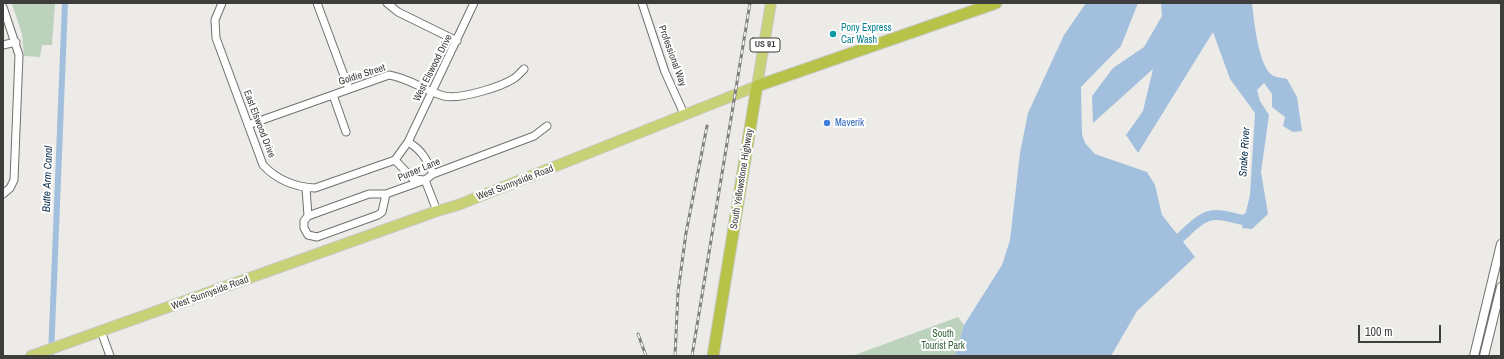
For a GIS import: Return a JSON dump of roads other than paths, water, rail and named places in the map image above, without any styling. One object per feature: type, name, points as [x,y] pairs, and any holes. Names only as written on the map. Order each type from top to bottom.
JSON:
[{"type":"highway","name":"West Sunnyside Road","points":[[758,86],[996,3]]},
{"type":"highway","name":"South Yellowstone Highway","points":[[713,356],[758,86]]},
{"type":"main road","name":"South Yellowstone Highway","points":[[758,86],[771,3]]},
{"type":"main road","name":"West Sunnyside Road","points":[[31,356],[437,211],[458,205],[532,177],[684,114],[758,86]]},
{"type":"street","name":"East Elswood Drive","points":[[222,3],[215,20],[216,38],[258,155],[266,168],[287,183],[306,188],[323,186],[395,160]]},
{"type":"street","points":[[317,3],[349,89]]},
{"type":"street","points":[[387,3],[398,12],[457,41]]},
{"type":"street","name":"West Elswood Drive","points":[[408,142],[474,3]]},
{"type":"street","name":"Professional Way","points":[[642,3],[665,72],[684,114]]},
{"type":"street","points":[[3,7],[16,42],[19,55],[16,101],[15,168],[10,188],[3,194]]},
{"type":"street","points":[[3,45],[16,42]]},
{"type":"street","name":"Goldie Street","points":[[248,125],[389,75],[398,76],[444,96],[466,96],[512,80],[524,69]]},
{"type":"street","points":[[333,94],[346,132]]},
{"type":"street","name":"Purser Lane","points":[[308,216],[369,194],[386,194],[425,180],[433,174],[534,136],[547,126]]},
{"type":"street","points":[[433,174],[426,158],[418,148],[408,142],[395,160],[413,180],[425,180],[437,211]]},
{"type":"street","points":[[306,188],[308,216],[304,221],[305,231],[308,235],[317,237],[378,215],[382,212],[386,194]]},
{"type":"street","points":[[1474,356],[1501,244]]},
{"type":"street","points":[[1484,356],[1501,287]]},
{"type":"street","points":[[101,331],[110,356]]},
{"type":"water","points":[[1086,3],[1138,3],[1121,46],[1081,87],[1082,134],[1085,143],[1095,154],[1147,172],[1155,185],[1162,215],[1195,257],[1137,311],[1111,356],[955,356],[964,325],[1002,265],[1010,240],[1020,153],[1028,113],[1064,35]]},
{"type":"water","points":[[1161,3],[1252,3],[1258,42],[1263,62],[1267,70],[1272,75],[1287,79],[1297,97],[1302,131],[1293,132],[1283,126],[1285,117],[1272,107],[1272,94],[1264,83],[1257,90],[1260,101],[1269,115],[1261,172],[1268,214],[1252,229],[1242,228],[1250,195],[1255,113],[1230,79],[1213,32],[1138,153],[1126,135],[1143,111],[1153,69],[1093,123],[1092,96],[1113,68],[1144,47],[1162,16]]},
{"type":"waterway","name":"Butte Arm Canal","points":[[51,356],[65,3]]},
{"type":"waterway","name":"Snake River","points":[[1169,246],[1204,218],[1220,215],[1244,220],[1255,214]]},
{"type":"railway","points":[[692,356],[750,3]]},
{"type":"railway","points":[[675,356],[678,292],[686,233],[707,126]]},
{"type":"railway","points":[[638,334],[646,356]]},
{"type":"place","name":"Pony Express Car Wash","points":[[833,34]]},
{"type":"place","name":"Maverik","points":[[827,123]]},
{"type":"park label","name":"South Tourist Park","points":[[943,340]]}]
